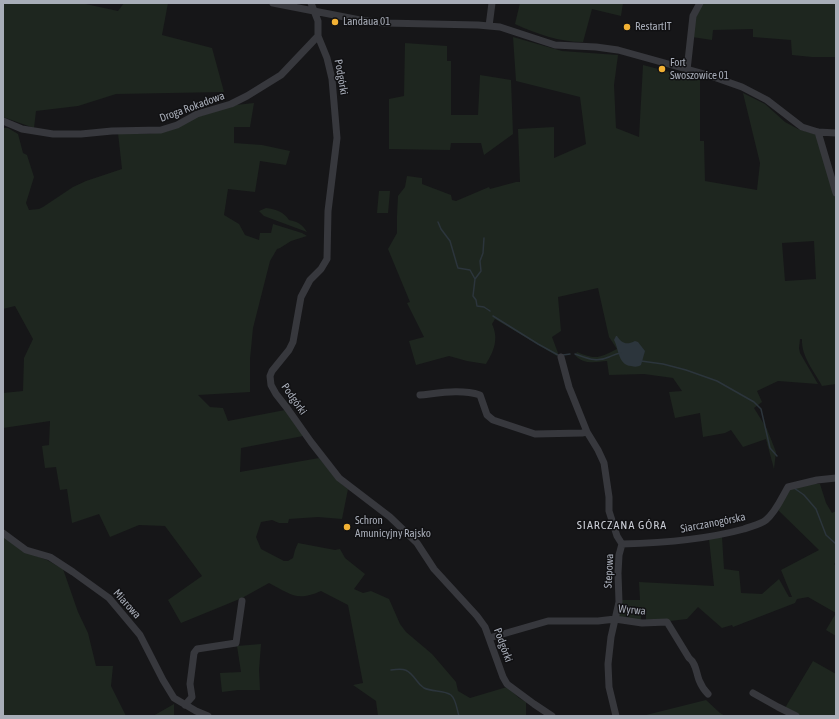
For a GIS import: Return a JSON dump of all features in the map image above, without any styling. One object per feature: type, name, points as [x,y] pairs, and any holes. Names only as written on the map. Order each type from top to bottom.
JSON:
[{"type":"street","points":[[273,3],[315,12],[384,23],[489,26],[512,30],[555,45],[596,47],[618,50],[730,82],[767,100],[797,124],[818,132],[836,133]]},
{"type":"street","name":"Podgórki","points":[[312,3],[318,21],[318,36],[327,58],[332,79],[337,138],[328,211],[327,258],[321,269],[310,280],[301,297],[292,342],[289,350],[272,371],[270,376],[270,385],[339,478],[390,517],[416,543],[434,569],[477,616],[485,627],[502,677],[513,689],[552,716]]},
{"type":"street","points":[[489,26],[492,3]]},
{"type":"street","points":[[687,70],[694,8],[693,3]]},
{"type":"street","points":[[693,16],[700,3]]},
{"type":"street","name":"Droga Rokadowa","points":[[3,121],[22,129],[53,134],[161,130],[177,125],[197,114],[230,104],[247,96],[281,75],[318,36]]},
{"type":"street","points":[[818,132],[836,193]]},
{"type":"street","name":"Stepowa","points":[[561,357],[569,387],[587,432],[604,463],[609,511],[617,536],[622,544],[619,555],[618,573],[619,602],[609,657],[608,678],[608,687],[616,716]]},
{"type":"street","points":[[420,395],[472,392],[480,395],[487,415],[493,420],[535,434],[587,432]]},
{"type":"street","name":"Siarczanogórska","points":[[622,544],[669,542],[730,532],[758,524],[768,519],[773,513],[788,487],[817,480],[836,478]]},
{"type":"street","name":"Miarowa","points":[[3,533],[26,550],[50,557],[109,598],[140,635],[174,698],[208,716]]},
{"type":"street","points":[[185,705],[192,697],[190,684],[194,653],[197,649],[236,643],[242,601]]},
{"type":"street","name":"Wyrwa","points":[[489,638],[548,621],[598,621],[615,619],[642,623],[667,622],[689,658],[693,661],[699,680],[708,694]]},
{"type":"street","points":[[753,693],[796,716]]},
{"type":"shaded area","points":[[3,3],[81,3],[118,11],[124,3],[168,3],[162,35],[212,48],[224,92],[116,94],[78,106],[36,111],[34,128],[3,117]]},
{"type":"shaded area","points":[[520,3],[623,3],[621,16],[592,9],[583,42],[574,42],[548,37],[515,24]]},
{"type":"shaded area","points":[[703,3],[836,3],[836,57],[792,55],[791,40],[753,37],[753,29],[713,30],[712,40],[692,37],[694,21]]},
{"type":"shaded area","points":[[513,37],[562,51],[618,55],[614,85],[616,128],[639,137],[643,65],[700,80],[700,141],[704,141],[705,181],[757,190],[760,163],[743,93],[765,104],[785,122],[798,129],[817,135],[836,198],[836,384],[822,386],[806,358],[802,346],[802,339],[800,339],[800,353],[818,384],[778,381],[757,391],[762,402],[754,408],[767,429],[776,452],[774,469],[766,439],[743,447],[731,430],[725,433],[703,437],[700,413],[675,418],[669,392],[682,391],[673,378],[644,374],[609,375],[607,361],[586,362],[575,355],[577,352],[597,357],[617,349],[609,337],[598,288],[558,297],[561,331],[552,337],[558,353],[557,356],[495,319],[492,324],[495,335],[495,345],[486,364],[449,356],[416,365],[409,341],[424,337],[407,303],[410,302],[388,249],[397,233],[398,196],[405,187],[407,176],[422,178],[422,184],[451,195],[452,200],[456,201],[489,187],[490,189],[520,182],[518,129],[554,127],[554,158],[586,144],[580,97],[516,81]],"holes":[[[814,241],[816,279],[785,281],[782,243]]]},
{"type":"shaded area","points":[[405,43],[447,46],[447,61],[451,61],[451,115],[478,115],[480,75],[511,80],[513,134],[484,155],[481,143],[451,143],[450,150],[389,149],[389,99],[404,96]]},
{"type":"shaded area","points":[[254,103],[250,127],[234,127],[234,143],[262,145],[290,151],[286,165],[260,161],[255,192],[228,189],[224,215],[239,224],[245,235],[259,240],[260,233],[271,233],[273,224],[307,236],[291,241],[277,249],[270,261],[253,328],[250,359],[250,392],[198,395],[210,407],[223,408],[228,421],[285,410],[303,436],[241,448],[240,472],[319,458],[336,479],[348,489],[342,519],[318,517],[289,519],[288,523],[279,523],[272,520],[261,522],[256,537],[261,549],[284,561],[288,561],[293,558],[298,543],[335,550],[340,549],[345,558],[365,574],[354,589],[363,593],[371,591],[389,599],[400,624],[406,632],[432,654],[456,682],[458,691],[470,698],[507,687],[526,702],[526,716],[378,716],[376,701],[353,685],[363,683],[348,605],[321,591],[305,596],[299,596],[289,593],[269,583],[242,598],[181,623],[168,600],[202,576],[165,526],[139,525],[110,537],[99,514],[72,523],[67,489],[60,490],[56,467],[45,468],[42,446],[49,445],[50,421],[3,428],[3,393],[23,391],[24,358],[33,339],[15,306],[3,309],[3,128],[8,128],[18,134],[23,153],[27,155],[34,177],[26,203],[29,210],[43,207],[73,187],[86,181],[122,169],[118,133],[149,134],[168,131],[197,117],[236,105]]},
{"type":"shaded area","points":[[379,191],[390,191],[388,213],[377,213]]},
{"type":"shaded area","points":[[266,208],[282,213],[289,220],[301,225],[307,232],[264,216],[259,211]]},
{"type":"shaded area","points":[[616,336],[625,343],[635,341],[638,342],[645,351],[641,365],[634,367],[627,365],[621,360],[614,340]]},
{"type":"shaded area","points":[[807,484],[820,484],[826,503],[832,513],[836,511],[836,562],[834,564],[836,566],[836,613],[808,597],[797,599],[795,603],[733,627],[732,625],[722,628],[698,607],[687,619],[646,621],[646,615],[641,615],[641,620],[617,618],[621,600],[640,600],[639,582],[714,586],[709,539],[722,537],[724,569],[739,571],[741,593],[762,594],[779,579],[789,597],[792,597],[781,570],[819,550],[777,509],[790,489]]},
{"type":"shaded area","points":[[3,536],[23,551],[47,560],[63,569],[78,612],[88,633],[96,666],[113,666],[111,686],[126,716],[3,716]]},
{"type":"shaded area","points":[[836,613],[836,636],[826,630]]},
{"type":"shaded area","points":[[261,644],[259,670],[260,690],[222,692],[220,673],[241,672],[237,646]]},
{"type":"shaded area","points":[[813,661],[836,674],[836,716],[799,716],[785,708]]},
{"type":"shaded area","points":[[706,700],[725,716],[642,716]]},
{"type":"shaded area","points":[[174,704],[174,716],[153,716]]},
{"type":"waterway","points":[[438,222],[441,229],[450,241],[458,268],[470,270],[475,279]]},
{"type":"waterway","points":[[484,238],[483,253],[480,261],[481,271],[475,279],[473,296],[476,300],[477,306],[484,307],[490,311]]},
{"type":"waterway","points":[[493,316],[558,355]]},
{"type":"waterway","points":[[575,354],[600,360],[621,353]]},
{"type":"waterway","points":[[563,355],[570,354]]},
{"type":"waterway","points":[[641,361],[663,364],[686,370],[717,381],[754,402],[761,409],[770,448],[777,456]]},
{"type":"waterway","points":[[794,488],[804,495],[816,509],[826,535],[836,544]]},
{"type":"waterway","points":[[391,670],[406,670],[424,688],[445,692],[451,695],[455,702],[459,716]]},
{"type":"place","name":"Landaua 01","points":[[335,22]]},
{"type":"place","name":"RestartIT","points":[[627,27]]},
{"type":"place","name":"Fort Swoszowice 01","points":[[662,69]]},
{"type":"place","name":"Schron Amunicyjny Rajsko","points":[[347,527]]},
{"type":"district","name":"SIARCZANA GÓRA","points":[[622,525]]}]
